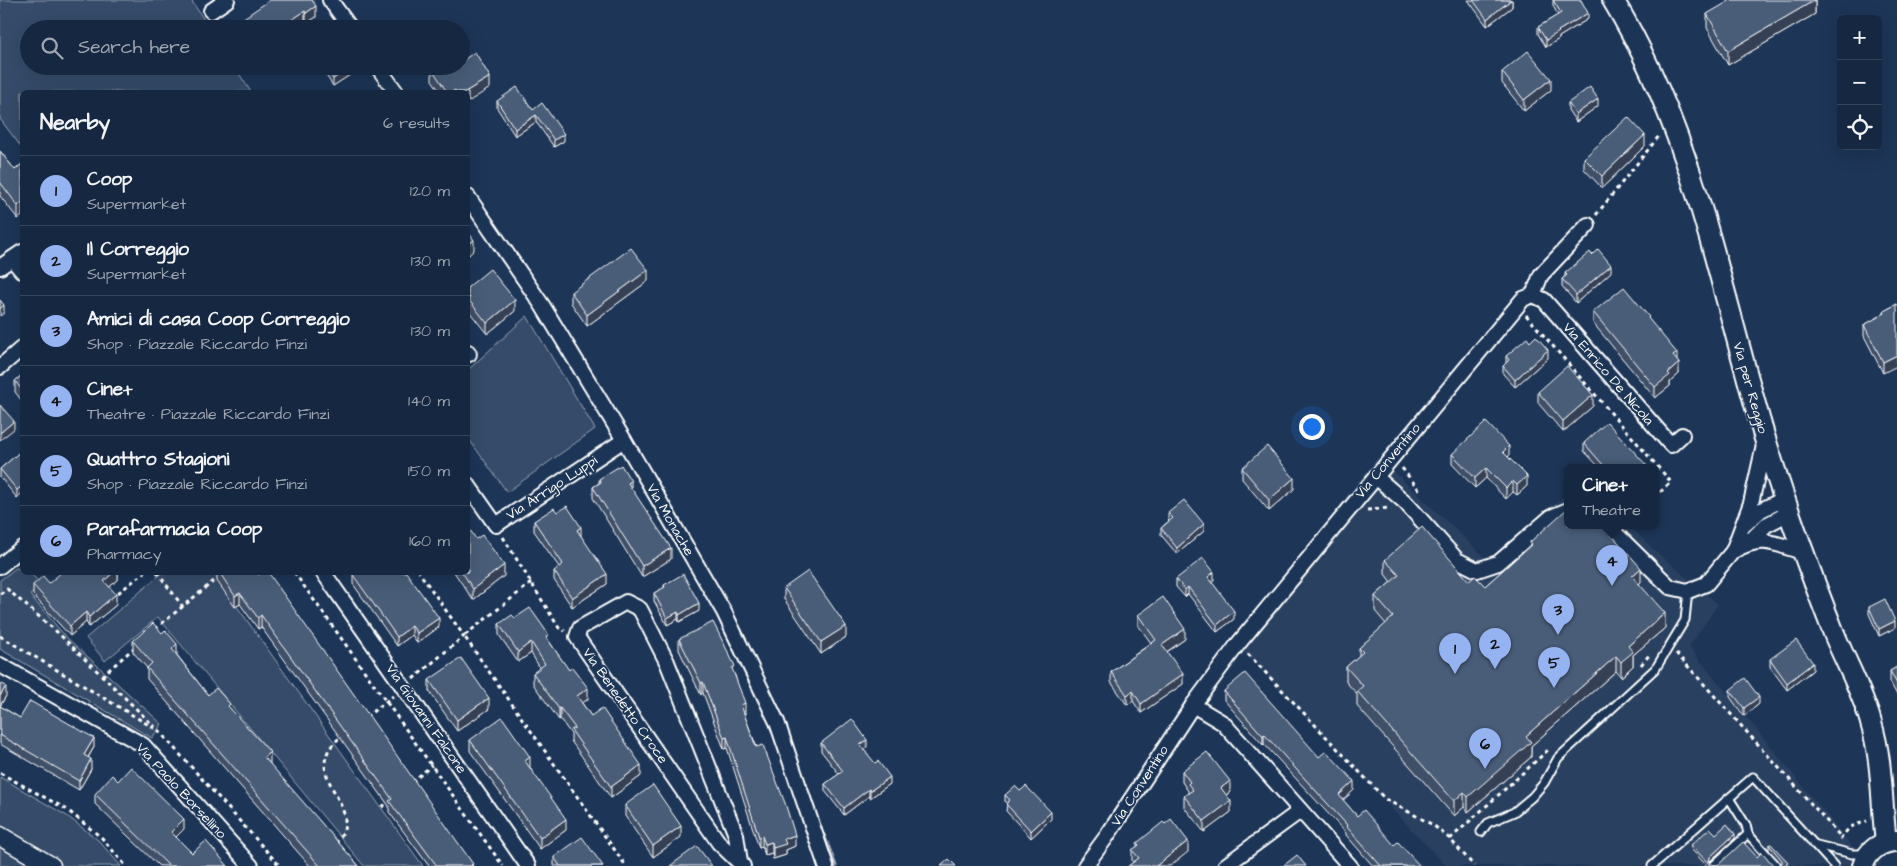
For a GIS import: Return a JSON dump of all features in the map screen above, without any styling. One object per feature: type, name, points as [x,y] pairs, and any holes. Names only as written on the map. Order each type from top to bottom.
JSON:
[{"type":"main road","name":"Via per Reggio","points":[[1613,0],[1658,86],[1672,120],[1697,194],[1765,440],[1786,506],[1848,668],[1864,702],[1876,744],[1882,778],[1883,817],[1892,842]]},
{"type":"main road","name":"Via per Reggio","points":[[1882,778],[1897,810]]},
{"type":"main road","points":[[1866,860],[1876,846],[1892,842]]},
{"type":"street","points":[[211,11],[227,0]]},
{"type":"street","points":[[330,0],[344,20]]},
{"type":"street","points":[[384,75],[395,90]]},
{"type":"street","name":"Via Monache","points":[[470,200],[542,304],[724,612],[777,722],[826,866]]},
{"type":"street","name":"Via Conventino","points":[[1085,866],[1107,836],[1193,705],[1238,644],[1523,299],[1533,295],[1541,275],[1588,225]]},
{"type":"street","points":[[0,267],[18,256]]},
{"type":"street","name":"Via Enrico De Nicola","points":[[1533,295],[1544,300],[1670,445],[1682,436]]},
{"type":"street","points":[[0,367],[20,350]]},
{"type":"street","name":"Via Arrigo Luppi","points":[[470,488],[496,525],[624,440]]},
{"type":"street","points":[[1611,529],[1670,587],[1688,591],[1706,584],[1733,551],[1751,503],[1765,440]]},
{"type":"street","points":[[1376,477],[1406,503],[1457,560],[1477,570],[1498,564],[1551,517],[1564,512]]},
{"type":"street","points":[[1742,526],[1761,510],[1786,506]]},
{"type":"street","points":[[1733,551],[1749,542],[1786,506]]},
{"type":"street","points":[[1749,542],[1771,542],[1802,552]]},
{"type":"street","points":[[0,566],[20,550]]},
{"type":"street","name":"Via Giovanni Falcone","points":[[325,575],[528,866]]},
{"type":"street","name":"Via Benedetto Croce","points":[[626,602],[640,609],[667,662],[736,835],[742,864],[719,843],[577,637],[580,628],[626,602]]},
{"type":"street","name":"Via Paolo Borsellino","points":[[0,665],[143,745],[251,866]]},
{"type":"street","points":[[1193,705],[1223,724],[1350,866]]},
{"type":"street","points":[[1225,866],[1300,811]]},
{"type":"street","points":[[0,836],[51,866]]},
{"type":"lane","points":[[1481,832],[1488,823],[1514,812],[1532,796],[1544,783],[1558,758],[1656,668],[1685,620],[1688,591]]},
{"type":"lane","points":[[1652,866],[1753,777],[1834,866]]},
{"type":"lane","points":[[1730,798],[1746,825],[1748,834],[1777,866]]},
{"type":"lane","points":[[1715,866],[1748,834]]},
{"type":"lane","points":[[1813,844],[1852,854],[1866,860]]},
{"type":"path","points":[[1588,225],[1672,120]]},
{"type":"path","points":[[1520,322],[1526,315],[1655,464]]},
{"type":"path","points":[[1400,466],[1420,491]]},
{"type":"path","points":[[1659,468],[1671,482],[1659,493]]},
{"type":"path","points":[[496,525],[559,628],[577,637]]},
{"type":"path","points":[[118,592],[140,575]]},
{"type":"path","points":[[159,575],[183,608]]},
{"type":"path","points":[[149,634],[222,575]]},
{"type":"path","points":[[296,575],[503,866]]},
{"type":"path","points":[[421,575],[626,866]]},
{"type":"path","points":[[359,722],[531,583]]},
{"type":"path","points":[[0,594],[7,589],[57,632],[160,731]]},
{"type":"path","points":[[102,676],[142,640]]},
{"type":"path","points":[[1238,644],[1385,799],[1433,825],[1450,839],[1474,866]]},
{"type":"path","points":[[1681,658],[1841,837],[1850,827],[1875,818]]},
{"type":"path","points":[[334,844],[343,833],[345,815],[343,807],[327,778],[324,767],[326,754],[332,744],[345,733]]},
{"type":"path","points":[[411,783],[432,765]]},
{"type":"path","points":[[1516,770],[1520,776]]},
{"type":"path","points":[[0,773],[66,809],[102,838],[126,866]]},
{"type":"path","points":[[382,807],[396,795]]},
{"type":"shaded area","points":[[0,0],[191,0],[204,20],[20,20],[20,75],[240,75],[250,90],[20,90],[20,145],[0,119]]},
{"type":"shaded area","points":[[527,316],[595,429],[507,492],[470,441],[470,368]]},
{"type":"shaded area","points":[[1378,457],[1491,563],[1564,496],[1564,529],[1632,529],[1718,604],[1689,647],[1851,845],[1883,866],[1446,866],[1233,641]]},
{"type":"shaded area","points":[[16,568],[20,569],[20,575],[32,575],[42,585],[30,595],[67,638],[162,724],[152,738],[0,649],[0,580]]},
{"type":"shaded area","points":[[160,575],[214,575],[423,866],[364,866],[158,617],[105,661],[86,638]]},
{"type":"shaded area","points":[[0,777],[67,816],[98,840],[121,866],[0,866]]},
{"type":"building","points":[[270,0],[312,0],[316,6],[292,20],[241,20]]},
{"type":"building","points":[[1473,0],[1511,0],[1487,19]]},
{"type":"building","points":[[1553,0],[1581,0],[1588,13],[1546,40],[1538,27],[1561,13]]},
{"type":"building","points":[[1731,0],[1815,0],[1728,51],[1707,14]]},
{"type":"building","points":[[1528,51],[1551,79],[1524,100],[1502,72]]},
{"type":"building","points":[[475,52],[490,77],[468,90],[446,90],[436,75],[470,75],[470,55]]},
{"type":"building","points":[[331,75],[339,75],[333,79]]},
{"type":"building","points":[[517,87],[533,110],[542,103],[564,134],[554,140],[536,115],[515,129],[497,101]]},
{"type":"building","points":[[1590,87],[1598,99],[1576,114],[1568,103]]},
{"type":"building","points":[[1628,117],[1645,135],[1602,176],[1584,158]]},
{"type":"building","points":[[0,151],[15,170],[20,166],[20,204],[18,206],[0,182]]},
{"type":"building","points":[[470,235],[474,240],[470,243]]},
{"type":"building","points":[[631,248],[648,270],[587,315],[571,292]]},
{"type":"building","points":[[1598,249],[1611,265],[1576,295],[1562,279],[1567,275],[1565,273],[1590,252],[1592,255]]},
{"type":"building","points":[[490,269],[515,300],[487,323],[470,302],[470,285]]},
{"type":"building","points":[[1624,287],[1677,353],[1673,356],[1679,363],[1668,373],[1670,375],[1655,387],[1593,312]]},
{"type":"building","points":[[0,300],[4,305],[0,309]]},
{"type":"building","points":[[1897,304],[1897,355],[1883,362],[1864,325]]},
{"type":"building","points":[[1536,336],[1548,350],[1515,380],[1503,366],[1509,360],[1506,356],[1527,338],[1530,342]]},
{"type":"building","points":[[1567,366],[1593,395],[1563,421],[1538,392]]},
{"type":"building","points":[[20,377],[20,387],[15,381]]},
{"type":"building","points":[[0,405],[14,421],[0,433]]},
{"type":"building","points":[[1486,422],[1509,446],[1503,452],[1527,476],[1517,485],[1513,481],[1506,488],[1486,468],[1475,478],[1452,454]]},
{"type":"building","points":[[1607,422],[1645,464],[1602,464],[1584,443]]},
{"type":"building","points":[[1267,446],[1294,478],[1269,500],[1242,468]]},
{"type":"building","points":[[20,452],[20,488],[17,490],[0,469]]},
{"type":"building","points":[[621,465],[631,481],[628,483],[671,548],[642,566],[593,487],[601,482],[599,479]]},
{"type":"building","points":[[1184,500],[1204,524],[1177,548],[1161,528],[1173,518],[1168,513]]},
{"type":"building","points":[[567,506],[581,527],[577,530],[607,574],[572,598],[554,571],[563,564],[534,521],[554,508],[557,512]]},
{"type":"building","points":[[1564,512],[1564,529],[1607,529],[1641,568],[1632,576],[1665,613],[1628,646],[1633,652],[1621,662],[1616,656],[1526,736],[1531,742],[1468,797],[1464,792],[1454,801],[1357,691],[1363,686],[1346,667],[1363,652],[1359,648],[1393,617],[1375,596],[1399,575],[1385,560],[1422,527],[1469,581],[1475,576],[1485,586],[1532,544],[1530,542]]},
{"type":"building","points":[[470,530],[476,539],[482,535],[504,565],[473,589],[464,575],[470,575]]},
{"type":"building","points":[[1203,558],[1214,572],[1208,577],[1234,611],[1217,625],[1188,587],[1185,590],[1176,579]]},
{"type":"building","points":[[808,571],[846,626],[821,642],[784,588]]},
{"type":"building","points":[[683,574],[699,603],[679,615],[678,612],[667,618],[654,593]]},
{"type":"building","points":[[58,575],[111,575],[104,581],[116,594],[89,617],[86,612],[70,626],[33,585],[43,576],[49,583]]},
{"type":"building","points":[[221,575],[270,575],[473,864],[472,866],[437,866],[389,801],[392,799],[261,615],[258,618],[240,593],[235,596]]},
{"type":"building","points":[[353,575],[408,575],[439,618],[417,633],[412,626],[397,637]]},
{"type":"building","points":[[1163,597],[1185,629],[1162,645],[1183,674],[1141,704],[1133,691],[1127,695],[1111,672],[1156,640],[1138,615]]},
{"type":"building","points":[[1885,599],[1895,621],[1879,629],[1869,607]]},
{"type":"building","points":[[530,608],[549,635],[546,637],[569,670],[572,667],[588,688],[577,696],[591,716],[602,708],[641,765],[611,787],[571,730],[575,728],[533,673],[545,664],[531,642],[518,652],[499,624],[512,615],[515,618]]},
{"type":"building","points":[[713,622],[735,666],[732,668],[745,703],[741,705],[756,747],[763,745],[795,835],[784,839],[786,844],[773,848],[772,842],[765,844],[762,836],[759,837],[727,737],[724,738],[703,682],[701,683],[679,639]]},
{"type":"building","points":[[153,623],[162,633],[165,630],[177,644],[172,649],[208,695],[216,688],[230,704],[228,706],[270,752],[264,757],[359,866],[320,866],[147,668],[152,663],[133,641]]},
{"type":"building","points":[[1796,640],[1813,663],[1787,683],[1770,659]]},
{"type":"building","points":[[461,658],[489,698],[457,720],[429,680]]},
{"type":"building","points":[[1897,667],[1897,684],[1890,671]]},
{"type":"building","points":[[1245,673],[1319,757],[1326,751],[1354,781],[1339,795],[1357,816],[1364,810],[1394,845],[1398,842],[1420,866],[1381,866],[1347,825],[1264,734],[1263,736],[1224,691]]},
{"type":"building","points":[[1745,678],[1759,697],[1744,708],[1730,690]]},
{"type":"building","points":[[0,683],[6,686],[0,696]]},
{"type":"building","points":[[30,701],[94,738],[84,755],[91,759],[79,781],[0,735],[0,706],[20,718]]},
{"type":"building","points":[[502,717],[530,757],[525,761],[566,819],[540,838],[470,740]]},
{"type":"building","points":[[852,719],[867,740],[860,745],[875,763],[878,761],[890,777],[870,791],[869,789],[844,808],[825,784],[843,771],[821,743]]},
{"type":"building","points":[[1207,752],[1230,781],[1221,788],[1231,801],[1204,821],[1184,796],[1193,790],[1182,771]]},
{"type":"building","points":[[131,767],[184,819],[171,832],[192,853],[206,841],[228,866],[168,866],[95,794],[112,775],[118,781]]},
{"type":"building","points":[[653,785],[681,826],[653,846],[625,805]]},
{"type":"building","points":[[1015,786],[1020,791],[1026,786],[1051,812],[1031,831],[1006,804],[1010,800],[1005,795]]},
{"type":"building","points":[[1171,819],[1188,841],[1156,866],[1128,866],[1139,858],[1132,850],[1139,845],[1137,843],[1163,822],[1165,824]]},
{"type":"building","points":[[1727,824],[1735,834],[1710,857],[1709,861],[1712,865],[1718,865],[1743,842],[1757,857],[1762,852],[1773,865],[1777,866],[1711,866],[1691,845],[1710,828],[1716,834]]},
{"type":"building","points":[[582,837],[603,866],[560,866],[554,857]]},
{"type":"building","points":[[1771,844],[1788,862],[1784,866],[1779,866],[1782,860],[1769,845]]},
{"type":"building","points":[[697,846],[712,866],[670,866]]},
{"type":"building","points":[[1297,855],[1306,866],[1283,866]]},
{"type":"building","points":[[949,859],[956,866],[941,866]]},
{"type":"waterway","points":[[823,835],[835,866]]},
{"type":"place","name":"Cine+","points":[[1612,586]]},
{"type":"place","name":"Amici di casa Coop Correggio","points":[[1558,635]]},
{"type":"place","name":"Il Correggio","points":[[1495,669]]},
{"type":"place","name":"Coop","points":[[1455,674]]},
{"type":"place","name":"Quattro Stagioni","points":[[1554,688]]},
{"type":"place","name":"Parafarmacia Coop","points":[[1485,769]]}]
